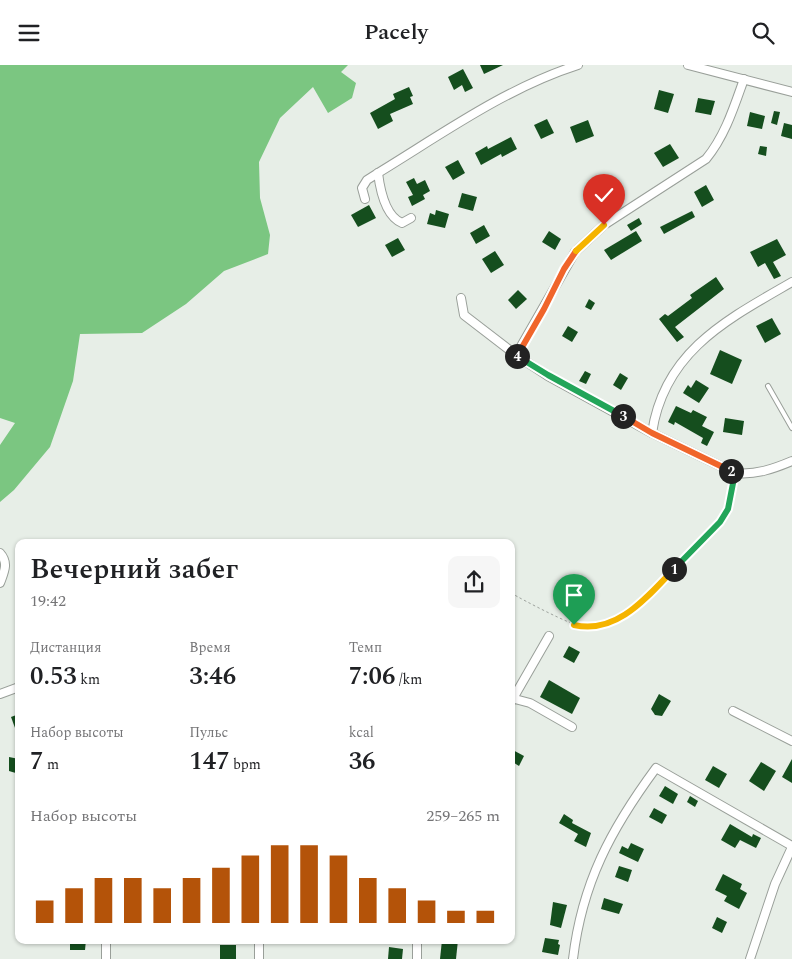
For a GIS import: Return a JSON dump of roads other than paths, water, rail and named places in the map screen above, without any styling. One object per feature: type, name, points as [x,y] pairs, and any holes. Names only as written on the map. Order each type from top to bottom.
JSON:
[{"type":"street","points":[[365,199],[362,188],[367,180],[378,173],[472,115],[549,74],[578,65]]},
{"type":"street","points":[[688,65],[792,92]]},
{"type":"street","points":[[516,355],[575,252],[604,225],[706,159],[717,146],[725,131],[744,79]]},
{"type":"street","points":[[378,173],[381,194],[392,215],[402,223],[411,219]]},
{"type":"street","points":[[652,433],[666,388],[683,361],[699,341],[736,315],[792,282]]},
{"type":"street","points":[[461,298],[464,315],[516,355],[652,433],[735,473],[749,474],[765,471],[792,461]]},
{"type":"street","points":[[0,583],[6,569],[2,557]]},
{"type":"street","points":[[515,695],[549,636]]},
{"type":"street","points":[[0,694],[15,688]]},
{"type":"street","points":[[515,700],[530,703],[572,727]]},
{"type":"street","points":[[733,711],[792,741]]},
{"type":"street","points":[[573,959],[577,926],[590,880],[606,845],[636,795],[656,768],[792,847],[775,884],[750,959]]},
{"type":"street","points":[[106,944],[106,959]]},
{"type":"street","points":[[258,944],[259,959]]},
{"type":"street","points":[[417,944],[417,959]]},
{"type":"lane","points":[[768,385],[792,428]]}]
